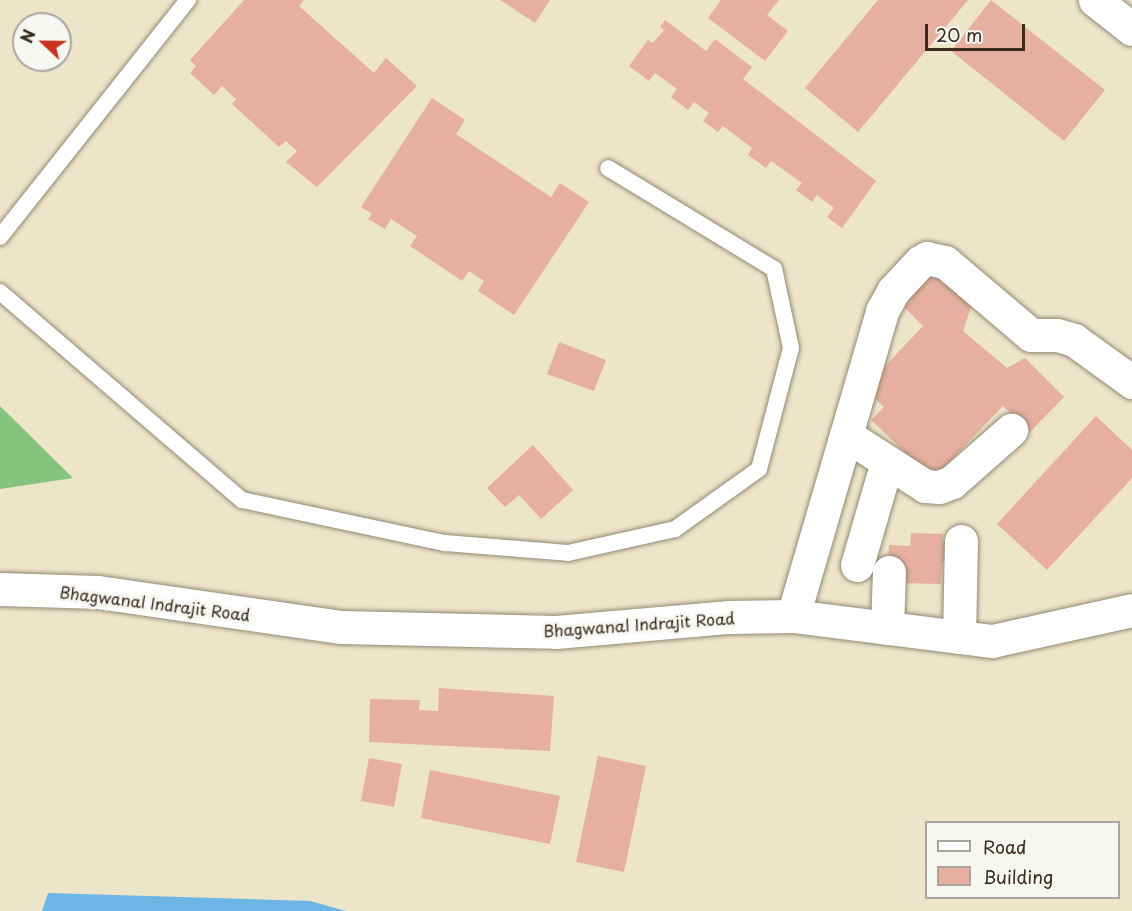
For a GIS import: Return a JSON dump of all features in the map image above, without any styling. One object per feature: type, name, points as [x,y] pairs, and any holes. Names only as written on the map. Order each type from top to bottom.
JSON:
[{"type":"street","points":[[1095,0],[1132,29]]},
{"type":"street","points":[[793,616],[887,301],[927,258],[945,262],[1031,335],[1057,335],[1074,340],[1132,382]]},
{"type":"street","points":[[846,435],[925,486],[939,487],[952,482],[1011,430]]},
{"type":"street","points":[[856,565],[887,462]]},
{"type":"street","points":[[959,637],[961,542]]},
{"type":"street","points":[[887,628],[889,572]]},
{"type":"street","name":"Bhagwanal Indrajit Road","points":[[0,589],[98,592],[341,627],[556,632],[729,617],[793,616],[992,641],[1132,610]]},
{"type":"lane","points":[[0,237],[188,0]]},
{"type":"lane","points":[[0,292],[242,500],[445,543],[568,553],[675,529],[759,468],[791,348],[774,269],[608,168]]},
{"type":"green space","points":[[0,406],[73,478],[0,489]]},
{"type":"water","points":[[48,893],[310,901],[346,911],[42,911]]},
{"type":"building","points":[[244,0],[304,0],[299,6],[374,73],[386,58],[417,86],[317,187],[286,162],[297,151],[286,141],[279,147],[232,104],[236,99],[222,86],[214,95],[190,73],[196,66],[190,60]]},
{"type":"building","points":[[500,0],[550,0],[535,23]]},
{"type":"building","points":[[721,0],[779,0],[767,15],[788,31],[765,61],[708,18]]},
{"type":"building","points":[[878,0],[968,0],[858,132],[805,88]]},
{"type":"building","points":[[991,0],[1105,90],[1064,141],[951,51]]},
{"type":"building","points":[[665,20],[706,51],[715,39],[752,67],[743,79],[876,181],[842,228],[827,217],[834,208],[817,195],[812,202],[796,190],[802,183],[771,161],[766,168],[748,155],[752,148],[723,126],[718,132],[703,121],[709,113],[694,102],[688,110],[671,97],[677,89],[655,73],[649,81],[629,66],[648,40],[653,43],[664,30],[660,27]]},
{"type":"building","points":[[432,98],[465,120],[456,134],[551,197],[560,183],[589,202],[514,315],[478,291],[484,281],[469,271],[462,281],[410,246],[417,236],[391,219],[385,229],[368,219],[372,214],[361,207]]},
{"type":"building","points":[[930,267],[971,307],[963,331],[1007,368],[1025,358],[1064,397],[1030,432],[1003,406],[933,479],[871,420],[884,407],[869,393],[871,381],[923,326],[898,301]]},
{"type":"building","points":[[559,342],[606,360],[594,391],[547,374]]},
{"type":"building","points":[[1096,416],[1132,450],[1132,478],[1047,570],[997,524]]},
{"type":"building","points":[[533,445],[573,490],[541,519],[519,495],[505,507],[487,488]]},
{"type":"building","points":[[911,533],[943,534],[943,542],[953,542],[952,562],[942,562],[941,584],[896,583],[888,566],[889,545],[910,546]]},
{"type":"building","points":[[439,688],[554,696],[550,751],[369,742],[370,699],[420,700],[419,710],[438,711]]},
{"type":"building","points":[[598,756],[646,766],[624,872],[576,862]]},
{"type":"building","points":[[369,758],[402,764],[394,807],[361,801]]},
{"type":"building","points":[[430,770],[560,796],[550,844],[421,818]]}]
